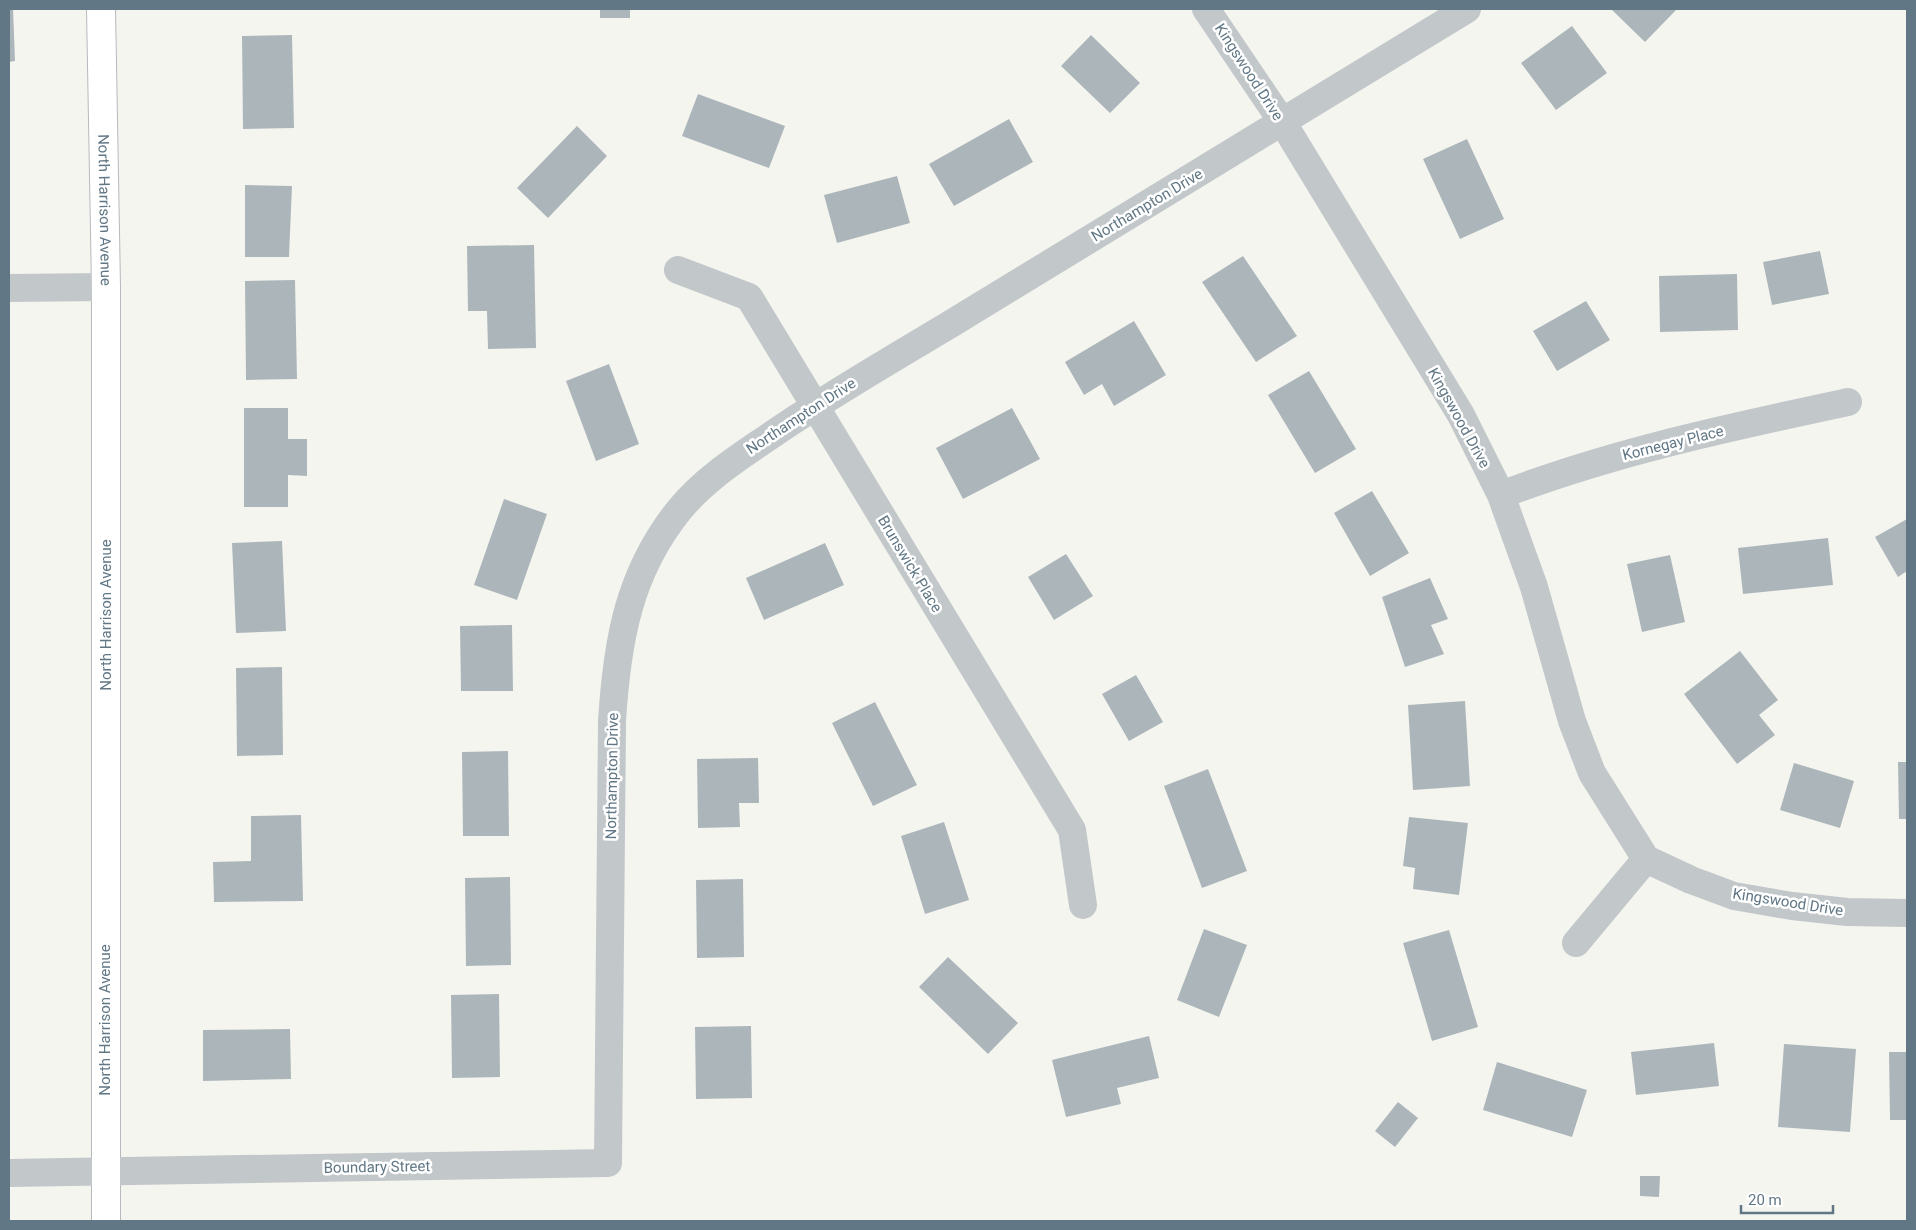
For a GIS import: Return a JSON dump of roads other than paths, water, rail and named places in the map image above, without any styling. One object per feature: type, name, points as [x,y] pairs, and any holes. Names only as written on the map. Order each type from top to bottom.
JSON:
[{"type":"main road","name":"North Harrison Avenue","points":[[102,9],[106,287],[106,1221]]},
{"type":"street","name":"Kingswood Drive","points":[[1206,9],[1283,123],[1460,415],[1501,495],[1534,587],[1572,721],[1592,773],[1646,858],[1691,880],[1734,896],[1792,906],[1847,912],[1907,913]]},
{"type":"street","name":"Northampton Drive","points":[[608,1122],[612,721],[616,660],[626,616],[649,557],[680,509],[711,476],[814,406],[1283,123],[1467,9]]},
{"type":"street","name":"Brunswick Place","points":[[678,270],[749,297],[1072,830],[1083,906]]},
{"type":"street","points":[[9,288],[106,287]]},
{"type":"street","name":"Kornegay Place","points":[[1501,495],[1541,480],[1682,439],[1848,402]]},
{"type":"street","points":[[1576,943],[1646,858]]},
{"type":"street","name":"Boundary Street","points":[[106,1172],[608,1163],[608,1122]]},
{"type":"street","points":[[9,1173],[106,1172]]}]
